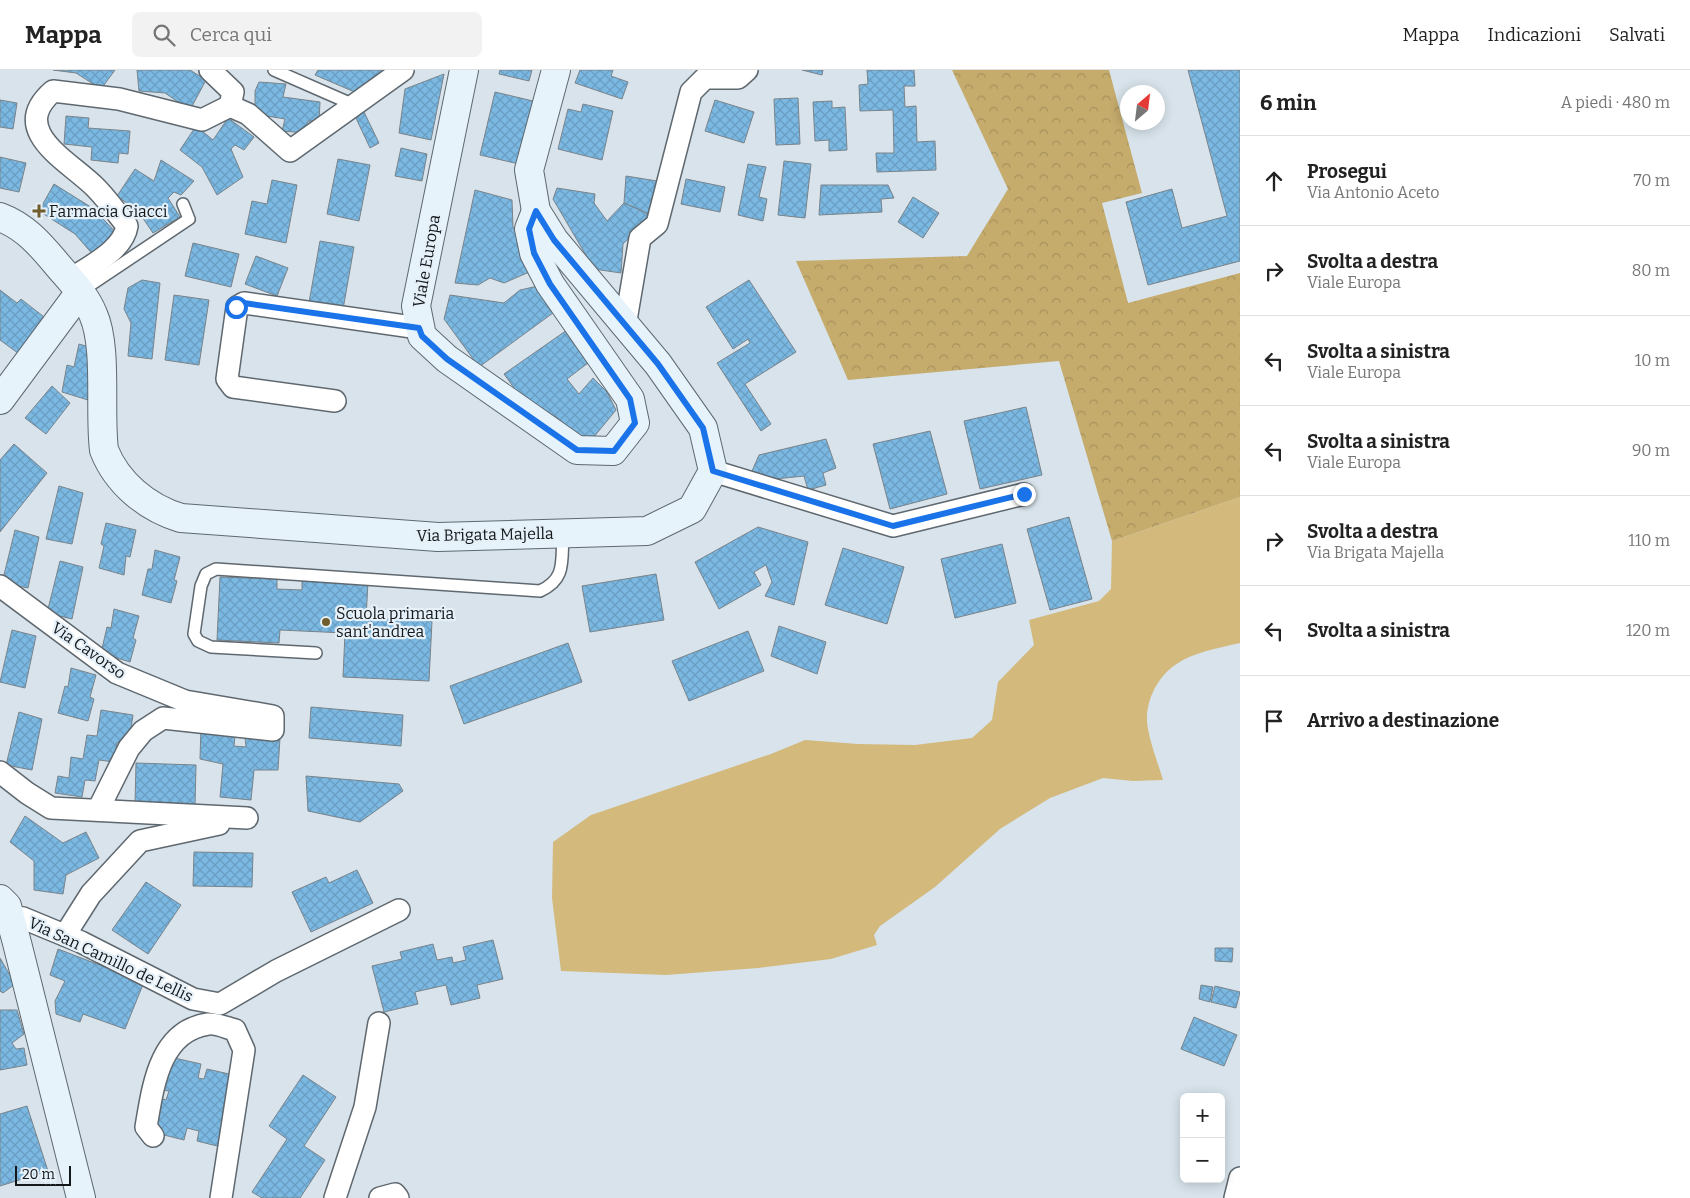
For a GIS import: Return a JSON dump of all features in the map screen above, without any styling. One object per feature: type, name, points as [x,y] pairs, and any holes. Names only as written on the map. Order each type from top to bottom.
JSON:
[{"type":"main road","name":"Viale Europa","points":[[464,70],[416,306],[422,336],[447,359],[577,450],[614,451],[635,423],[630,399],[550,284],[534,253],[529,229],[536,211]]},
{"type":"main road","points":[[556,70],[529,170],[536,211],[554,240],[624,326],[658,364],[703,428],[713,471]]},
{"type":"main road","name":"Via Brigata Majella","points":[[0,217],[18,225],[32,236],[75,286],[92,312],[100,335],[104,450],[109,463],[118,476],[149,504],[165,513],[181,518],[438,538],[647,531],[692,509],[713,471]]},
{"type":"main road","points":[[0,400],[75,286]]},
{"type":"main road","name":"Via San Camillo de Lellis","points":[[5,907],[81,1198]]},
{"type":"street","points":[[210,70],[233,92],[230,106]]},
{"type":"street","points":[[230,106],[248,114],[290,150],[403,70]]},
{"type":"street","points":[[624,326],[640,238],[656,224],[691,92],[705,78],[738,78],[746,70]]},
{"type":"street","points":[[75,286],[118,246],[125,237],[127,226],[96,188],[42,141],[37,126],[38,108],[45,98],[53,91],[119,99],[202,120],[230,106]]},
{"type":"street","points":[[335,401],[232,387],[227,379],[236,307],[244,303],[419,328]]},
{"type":"street","points":[[713,471],[893,526],[1024,494]]},
{"type":"street","name":"Via Cavorso","points":[[0,586],[117,673],[185,701],[273,716],[273,730],[163,718],[143,731],[129,748],[98,810]]},
{"type":"street","points":[[0,772],[27,793],[52,808],[241,818],[224,824],[140,841],[91,894],[65,935]]},
{"type":"street","name":"Via San Camillo de Lellis","points":[[5,907],[23,918],[65,935],[193,999],[220,1004],[276,970],[399,910]]},
{"type":"street","points":[[335,1198],[365,1107],[379,1023]]},
{"type":"street","name":"Via San Camillo de Lellis","points":[[152,1136],[146,1127],[152,1092],[163,1056],[184,1032],[210,1024],[234,1030],[244,1050],[221,1198]]},
{"type":"street","points":[[1236,1198],[1240,1178]]},
{"type":"street","points":[[380,1198],[395,1194],[398,1198]]},
{"type":"lane","points":[[274,70],[354,105]]},
{"type":"lane","points":[[75,286],[189,218],[182,204]]},
{"type":"lane","points":[[316,653],[211,647],[198,641],[194,634],[201,586],[206,574],[216,569],[540,591],[552,586],[560,576],[563,534]]},
{"type":"shaded area","points":[[1240,497],[1240,643],[1206,651],[1182,661],[1162,677],[1152,693],[1147,711],[1148,729],[1163,780],[1133,781],[1103,778],[1050,798],[1000,829],[935,887],[880,926],[874,935],[877,945],[831,959],[758,968],[666,975],[561,971],[552,898],[553,842],[591,815],[771,754],[805,740],[858,744],[915,745],[972,738],[992,720],[998,682],[1034,645],[1029,620],[1099,601],[1111,589],[1112,541]]},
{"type":"green space","points":[[952,70],[1109,70],[1120,111],[1120,130],[1125,130],[1142,193],[1102,203],[1128,303],[1240,273],[1240,497],[1112,541],[1059,361],[848,380],[796,261],[967,256],[1008,189]]},
{"type":"building","points":[[53,70],[115,70],[101,89],[76,73]]},
{"type":"building","points":[[137,70],[190,70],[206,80],[190,110],[165,93],[139,91]]},
{"type":"building","points":[[318,70],[385,70],[357,93],[315,75]]},
{"type":"building","points":[[500,70],[532,70],[529,81],[499,74]]},
{"type":"building","points":[[580,70],[613,70],[611,76],[628,82],[622,99],[575,83]]},
{"type":"building","points":[[802,70],[823,70],[822,75]]},
{"type":"building","points":[[867,70],[914,70],[915,86],[904,86],[905,107],[916,106],[917,142],[935,141],[936,170],[877,172],[876,153],[894,153],[893,110],[860,111],[859,85],[868,84]]},
{"type":"building","points":[[1188,70],[1240,70],[1240,261],[1148,285],[1126,202],[1172,189],[1182,228],[1227,216]]},
{"type":"building","points":[[444,74],[431,140],[399,133],[405,89]]},
{"type":"building","points":[[259,82],[286,84],[283,97],[320,102],[319,122],[308,121],[306,133],[282,131],[285,119],[255,114],[255,91]]},
{"type":"building","points":[[495,92],[533,101],[519,164],[480,155]]},
{"type":"building","points":[[798,98],[800,144],[776,145],[774,99]]},
{"type":"building","points":[[0,100],[17,103],[13,129],[0,127]]},
{"type":"building","points":[[715,100],[754,112],[744,143],[705,131]]},
{"type":"building","points":[[832,101],[832,108],[845,107],[847,150],[829,151],[829,140],[815,141],[813,102]]},
{"type":"building","points":[[583,104],[613,111],[602,160],[558,149],[568,109],[581,112]]},
{"type":"building","points":[[364,112],[379,143],[370,148],[355,116]]},
{"type":"building","points":[[66,116],[89,118],[88,128],[130,131],[128,154],[119,153],[118,163],[91,160],[92,147],[64,144]]},
{"type":"building","points":[[228,118],[254,137],[244,150],[235,145],[231,149],[243,177],[217,195],[202,167],[180,150],[196,126],[213,140]]},
{"type":"building","points":[[401,148],[427,154],[422,181],[395,176]]},
{"type":"building","points":[[0,157],[26,163],[19,192],[0,188]]},
{"type":"building","points":[[338,159],[370,165],[359,221],[327,214]]},
{"type":"building","points":[[161,160],[194,181],[181,195],[174,192],[168,198],[180,217],[153,233],[138,211],[117,196],[135,169],[154,181]]},
{"type":"building","points":[[784,161],[811,164],[805,218],[778,215]]},
{"type":"building","points":[[748,164],[766,167],[759,197],[767,199],[763,221],[738,215]]},
{"type":"building","points":[[626,176],[657,181],[651,215],[624,203]]},
{"type":"building","points":[[686,179],[725,187],[720,212],[681,204]]},
{"type":"building","points":[[272,180],[297,185],[286,243],[245,234],[252,201],[267,204]]},
{"type":"building","points":[[54,184],[94,209],[119,236],[95,257],[75,234],[39,211]]},
{"type":"building","points":[[821,185],[888,185],[894,198],[881,199],[882,212],[819,215]]},
{"type":"building","points":[[557,188],[595,194],[594,203],[607,221],[624,203],[651,215],[623,244],[621,273],[594,269],[553,199]]},
{"type":"building","points":[[475,190],[512,200],[513,227],[534,270],[504,283],[490,278],[478,285],[455,283]]},
{"type":"building","points":[[913,197],[939,213],[923,238],[898,222]]},
{"type":"building","points":[[320,241],[354,247],[342,315],[308,308]]},
{"type":"building","points":[[193,243],[239,254],[231,287],[185,276]]},
{"type":"building","points":[[256,256],[288,268],[277,296],[245,284]]},
{"type":"building","points":[[142,280],[160,283],[152,359],[128,356],[131,323],[124,309],[128,288]]},
{"type":"building","points":[[749,280],[796,352],[745,384],[771,424],[761,431],[717,363],[750,343],[748,339],[733,349],[706,307]]},
{"type":"building","points":[[538,286],[557,310],[479,367],[444,319],[450,295],[504,303],[520,290]]},
{"type":"building","points":[[0,290],[17,303],[21,299],[48,320],[22,356],[0,340]]},
{"type":"building","points":[[174,295],[209,300],[199,365],[165,360]]},
{"type":"building","points":[[567,330],[588,363],[567,379],[579,394],[593,378],[607,392],[616,410],[593,438],[580,438],[560,420],[527,399],[522,399],[504,374]]},
{"type":"building","points":[[79,344],[96,349],[88,400],[62,392],[67,365],[74,367]]},
{"type":"building","points":[[52,386],[70,403],[46,434],[25,418]]},
{"type":"building","points":[[1026,407],[1042,475],[980,489],[964,421]]},
{"type":"building","points":[[930,431],[947,494],[890,509],[873,444]]},
{"type":"building","points":[[826,439],[836,468],[823,473],[826,485],[808,490],[804,476],[775,479],[752,471],[759,455]]},
{"type":"building","points":[[14,444],[47,473],[0,532],[0,460]]},
{"type":"building","points":[[59,486],[83,493],[72,544],[46,539]]},
{"type":"building","points":[[1069,517],[1092,599],[1050,610],[1027,529]]},
{"type":"building","points":[[106,523],[136,530],[130,557],[126,556],[124,575],[99,568],[104,546],[101,544]]},
{"type":"building","points":[[758,527],[808,542],[794,605],[765,596],[772,582],[766,565],[754,572],[761,585],[719,609],[695,562]]},
{"type":"building","points":[[15,530],[39,537],[28,588],[2,583]]},
{"type":"building","points":[[1002,544],[1016,603],[955,618],[941,559]]},
{"type":"building","points":[[843,548],[904,567],[887,624],[825,605]]},
{"type":"building","points":[[155,550],[180,557],[174,580],[177,581],[171,603],[142,595],[148,569],[152,569]]},
{"type":"building","points":[[60,561],[83,567],[72,619],[47,613]]},
{"type":"building","points":[[656,574],[664,620],[590,632],[582,586]]},
{"type":"building","points":[[220,577],[277,579],[277,589],[302,590],[302,579],[368,582],[366,618],[432,621],[429,681],[343,677],[345,633],[280,630],[279,643],[217,640]]},
{"type":"building","points":[[114,609],[139,616],[133,638],[136,640],[130,662],[101,653],[107,627],[111,628]]},
{"type":"building","points":[[779,626],[826,642],[817,674],[771,656]]},
{"type":"building","points":[[12,630],[36,636],[25,688],[0,682]]},
{"type":"building","points":[[748,631],[764,671],[689,701],[672,661]]},
{"type":"building","points":[[568,643],[582,682],[464,724],[450,686]]},
{"type":"building","points":[[71,668],[96,675],[90,697],[94,699],[88,721],[58,713],[65,686],[68,687]]},
{"type":"building","points":[[311,707],[403,715],[401,746],[309,738]]},
{"type":"building","points":[[101,710],[133,715],[129,741],[117,743],[114,762],[99,760],[95,781],[85,780],[82,797],[55,793],[58,776],[69,778],[71,757],[83,759],[87,735],[97,736]]},
{"type":"building","points":[[19,712],[42,719],[32,770],[6,765]]},
{"type":"building","points":[[201,726],[235,736],[234,746],[246,747],[245,737],[280,738],[278,770],[254,770],[251,800],[220,797],[223,764],[200,759]]},
{"type":"building","points":[[136,763],[196,765],[195,806],[135,804]]},
{"type":"building","points":[[306,776],[399,784],[403,791],[360,822],[308,811]]},
{"type":"building","points":[[25,816],[63,843],[86,832],[99,858],[66,875],[63,894],[34,890],[34,861],[10,842]]},
{"type":"building","points":[[194,852],[253,853],[252,887],[193,886]]},
{"type":"building","points":[[357,870],[373,903],[311,932],[292,892],[326,877],[329,883]]},
{"type":"building","points":[[146,882],[181,905],[148,954],[112,930]]},
{"type":"building","points":[[493,940],[503,979],[477,985],[480,998],[451,1005],[446,985],[415,992],[418,1004],[384,1012],[372,966],[402,959],[400,952],[433,944],[437,960],[452,957],[453,963],[466,960],[463,947]]},
{"type":"building","points":[[1215,948],[1233,948],[1232,962],[1215,961]]},
{"type":"building","points":[[58,949],[144,982],[125,1029],[83,1014],[80,1022],[56,1014],[55,1001],[65,981],[50,975]]},
{"type":"building","points":[[0,958],[15,984],[3,993],[0,991]]},
{"type":"building","points":[[1201,985],[1213,987],[1210,1002],[1199,999]]},
{"type":"building","points":[[1215,986],[1240,992],[1236,1008],[1211,1002]]},
{"type":"building","points":[[0,1010],[17,1010],[24,1034],[12,1043],[16,1049],[24,1048],[27,1065],[0,1070]]},
{"type":"building","points":[[1194,1017],[1237,1035],[1224,1066],[1181,1049]]},
{"type":"building","points":[[170,1057],[201,1064],[198,1078],[204,1079],[207,1069],[238,1076],[221,1147],[197,1141],[199,1131],[187,1128],[184,1140],[152,1132],[160,1098],[166,1100],[169,1091],[162,1090]]},
{"type":"building","points":[[303,1075],[336,1097],[304,1146],[325,1160],[300,1198],[262,1198],[252,1192],[287,1139],[269,1126]]},
{"type":"building","points":[[27,1106],[48,1171],[0,1186],[0,1114]]},
{"type":"place","name":"Farmacia Giacci","points":[[39,211]]},
{"type":"place","name":"Scuola primaria sant'andrea","points":[[326,622]]},
{"type":"route","points":[[236,307],[244,303],[419,328],[422,336],[447,359],[577,450],[614,451],[635,423],[630,399],[550,284],[534,253],[529,229],[536,211],[554,240],[624,326],[658,364],[703,428],[713,471],[893,526],[1024,494]]}]
